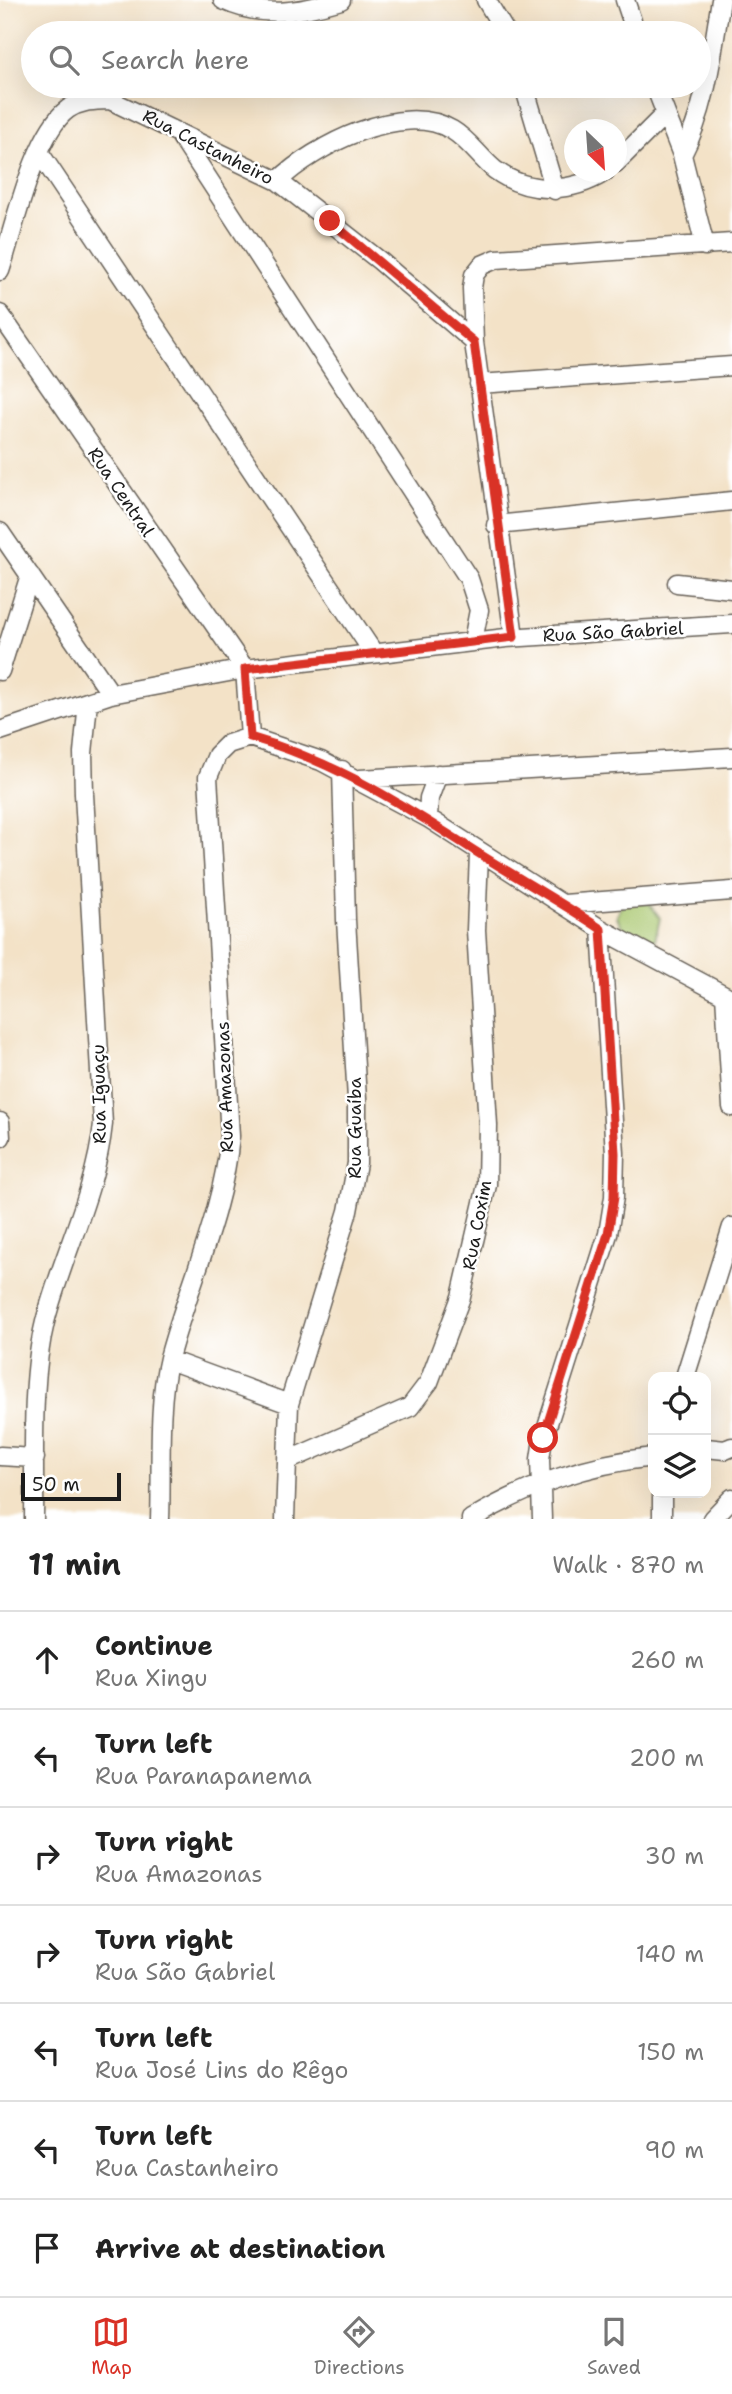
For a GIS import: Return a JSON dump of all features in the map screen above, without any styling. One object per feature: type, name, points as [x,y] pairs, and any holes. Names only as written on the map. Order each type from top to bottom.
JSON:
[{"type":"street","points":[[223,0],[261,13],[276,13],[341,0]]},
{"type":"street","points":[[486,0],[499,21]]},
{"type":"street","points":[[625,0],[632,21]]},
{"type":"street","points":[[711,60],[721,0]]},
{"type":"street","points":[[528,98],[555,190]]},
{"type":"street","points":[[659,98],[682,155],[705,246]]},
{"type":"street","points":[[682,155],[696,129],[705,98]]},
{"type":"street","name":"Rua Castanheiro","points":[[0,271],[39,152],[60,116],[71,107],[87,101],[110,100],[278,181],[380,261],[474,342]]},
{"type":"street","points":[[627,153],[665,114]]},
{"type":"street","points":[[278,181],[313,154],[385,122],[399,120],[435,124],[452,130],[495,170],[522,184],[555,190],[584,182]]},
{"type":"street","points":[[180,136],[468,579],[479,610],[473,641]]},
{"type":"street","points":[[39,152],[373,652]]},
{"type":"street","points":[[514,637],[496,525],[474,342],[474,275],[482,265],[496,259],[732,243]]},
{"type":"street","name":"Rua Central","points":[[0,314],[245,669]]},
{"type":"street","points":[[479,384],[732,366]]},
{"type":"street","points":[[496,525],[732,501]]},
{"type":"street","points":[[0,532],[111,694]]},
{"type":"street","points":[[0,671],[30,575]]},
{"type":"street","points":[[677,583],[732,589]]},
{"type":"street","name":"Rua São Gabriel","points":[[0,731],[111,694],[245,669],[514,637],[732,624]]},
{"type":"street","points":[[245,669],[250,737],[286,747],[359,779],[428,818],[601,929],[728,997],[732,1107]]},
{"type":"street","name":"Rua Iguaçu","points":[[34,1519],[40,1347],[44,1324],[96,1167],[103,1124],[84,794],[83,753],[88,702]]},
{"type":"street","name":"Rua Amazonas","points":[[160,1519],[165,1388],[169,1360],[220,1200],[230,1136],[208,777],[216,755],[228,744],[250,737]]},
{"type":"street","points":[[359,779],[732,757]]},
{"type":"street","name":"Rua Guaíba","points":[[285,1519],[289,1404],[348,1211],[357,1163],[357,1099],[345,920],[342,770]]},
{"type":"street","points":[[428,818],[429,798],[438,774]]},
{"type":"street","name":"Rua Coxim","points":[[287,1461],[397,1415],[418,1399],[429,1382],[461,1297],[487,1185],[488,1125],[476,930],[479,853]]},
{"type":"street","points":[[564,904],[732,891]]},
{"type":"street","points":[[542,1519],[543,1482],[540,1460],[543,1438],[608,1234],[614,1197],[615,1153],[601,929]]},
{"type":"street","points":[[687,1372],[732,1227]]},
{"type":"street","points":[[169,1360],[289,1404]]},
{"type":"street","points":[[711,1449],[725,1450],[732,1447]]},
{"type":"street","points":[[0,1456],[35,1458]]},
{"type":"street","points":[[471,1519],[543,1482],[597,1465],[648,1458]]},
{"type":"street","points":[[662,1498],[662,1519]]},
{"type":"street","points":[[712,1519],[732,1498]]},
{"type":"green space","points":[[623,900],[649,903],[660,918],[652,953],[627,936],[617,917]]},
{"type":"route","points":[[330,221],[474,342],[496,525],[514,637],[245,669],[250,737],[286,747],[359,779],[428,818],[601,929],[615,1153],[614,1197],[608,1234],[543,1438]]}]
